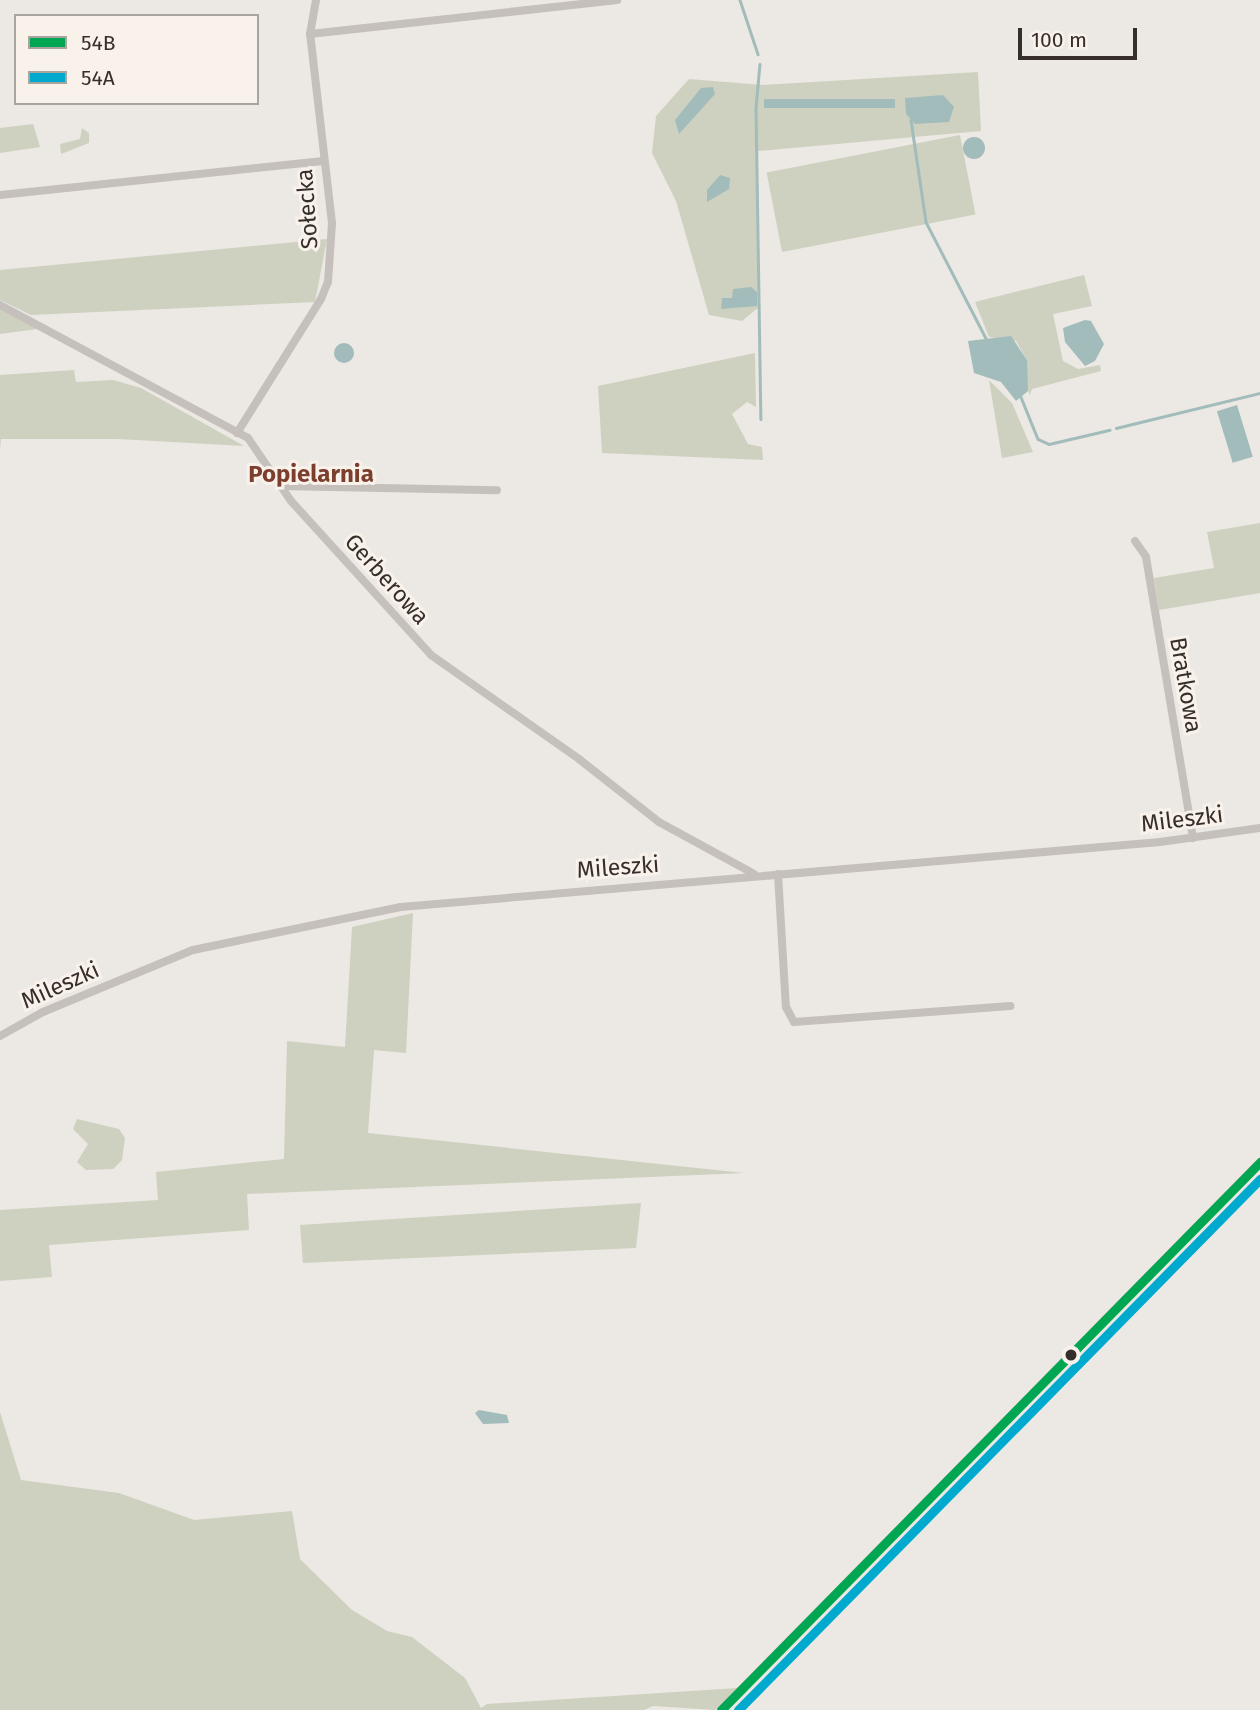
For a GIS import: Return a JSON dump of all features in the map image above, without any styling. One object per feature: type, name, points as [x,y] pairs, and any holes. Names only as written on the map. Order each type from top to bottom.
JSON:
[{"type":"street","name":"Sołecka","points":[[237,433],[326,291],[332,223],[310,34],[316,0]]},
{"type":"street","points":[[310,34],[617,0]]},
{"type":"street","points":[[0,195],[323,161]]},
{"type":"street","name":"Gerberowa","points":[[0,305],[237,433],[256,446],[279,486],[431,655],[579,759],[659,822],[757,876]]},
{"type":"street","points":[[279,486],[498,490]]},
{"type":"street","name":"Bratkowa","points":[[1135,541],[1146,557],[1193,838]]},
{"type":"street","name":"Mileszki","points":[[0,1037],[43,1012],[163,960],[228,941],[412,906],[1193,838],[1260,828]]},
{"type":"street","points":[[778,874],[786,1007],[794,1022],[1010,1006]]},
{"type":"street","points":[[722,1710],[1260,1162]]},
{"type":"green space","points":[[978,72],[981,131],[758,151],[759,307],[742,321],[709,315],[676,201],[652,153],[656,116],[689,79],[763,85]]},
{"type":"green space","points":[[33,124],[40,147],[0,153],[0,128]]},
{"type":"green space","points":[[82,128],[89,133],[89,143],[61,154],[60,144],[80,139]]},
{"type":"green space","points":[[960,135],[975,215],[782,252],[767,173]]},
{"type":"green space","points":[[327,239],[315,302],[31,315],[0,300],[0,270]]},
{"type":"green space","points":[[1084,275],[1092,306],[1053,314],[1063,361],[1078,369],[1100,365],[1101,371],[1032,389],[1030,395],[1025,384],[1027,360],[1016,341],[989,337],[975,302]]},
{"type":"green space","points":[[0,309],[37,329],[0,334]]},
{"type":"green space","points":[[755,353],[756,407],[747,402],[732,414],[748,444],[762,447],[763,460],[602,453],[598,386]]},
{"type":"green space","points":[[74,370],[76,382],[113,380],[141,388],[244,446],[118,439],[1,439],[0,449],[0,375]]},
{"type":"green space","points":[[989,380],[1012,403],[1033,452],[1002,458]]},
{"type":"green space","points":[[1260,523],[1260,593],[1159,610],[1154,578],[1214,568],[1207,532]]},
{"type":"green space","points":[[413,913],[406,1053],[374,1050],[368,1133],[744,1173],[247,1194],[249,1230],[49,1245],[52,1277],[0,1281],[0,1210],[158,1200],[156,1172],[284,1159],[287,1041],[345,1047],[352,927]]},
{"type":"green space","points":[[77,1119],[119,1129],[125,1138],[122,1160],[113,1169],[86,1170],[77,1162],[88,1144],[73,1129]]},
{"type":"green space","points":[[641,1203],[636,1248],[303,1263],[300,1225]]},
{"type":"green space","points":[[0,1412],[21,1480],[119,1493],[194,1520],[292,1511],[300,1559],[352,1610],[387,1631],[412,1637],[465,1678],[481,1708],[487,1704],[738,1688],[715,1710],[653,1706],[644,1710],[0,1710]]},
{"type":"water","points":[[713,87],[715,94],[679,134],[675,120],[701,88]]},
{"type":"water","points":[[943,95],[954,107],[949,122],[915,124],[906,114],[905,98]]},
{"type":"water","points":[[764,99],[895,99],[895,108],[764,108]]},
{"type":"water","points":[[974,137],[982,140],[985,148],[982,156],[974,159],[966,156],[963,148],[966,140]]},
{"type":"water","points":[[720,175],[730,178],[729,189],[707,202],[707,190]]},
{"type":"water","points":[[751,287],[757,292],[757,306],[721,309],[722,298],[732,298],[733,289]]},
{"type":"water","points":[[1085,320],[1091,321],[1104,344],[1095,361],[1085,366],[1065,342],[1063,328]]},
{"type":"water","points":[[1011,336],[1027,360],[1028,391],[1016,401],[1001,382],[974,373],[968,341]]},
{"type":"water","points":[[344,343],[351,346],[354,353],[351,360],[344,363],[337,360],[334,353],[337,346]]},
{"type":"water","points":[[1237,405],[1253,457],[1233,463],[1217,411]]},
{"type":"water","points":[[479,1410],[507,1415],[509,1423],[483,1424],[475,1413]]},
{"type":"waterway","points":[[740,0],[758,54]]},
{"type":"waterway","points":[[760,64],[756,108],[761,419]]},
{"type":"waterway","points":[[911,120],[926,222],[986,338]]},
{"type":"waterway","points":[[1116,428],[1260,393]]},
{"type":"waterway","points":[[1021,397],[1038,439],[1049,444],[1109,430]]},
{"type":"transit line","name":"54B","points":[[721,1710],[1260,1162]]},
{"type":"transit line","name":"54A","points":[[738,1710],[1260,1179]]},
{"type":"district","name":"Popielarnia","points":[[311,475]]}]
